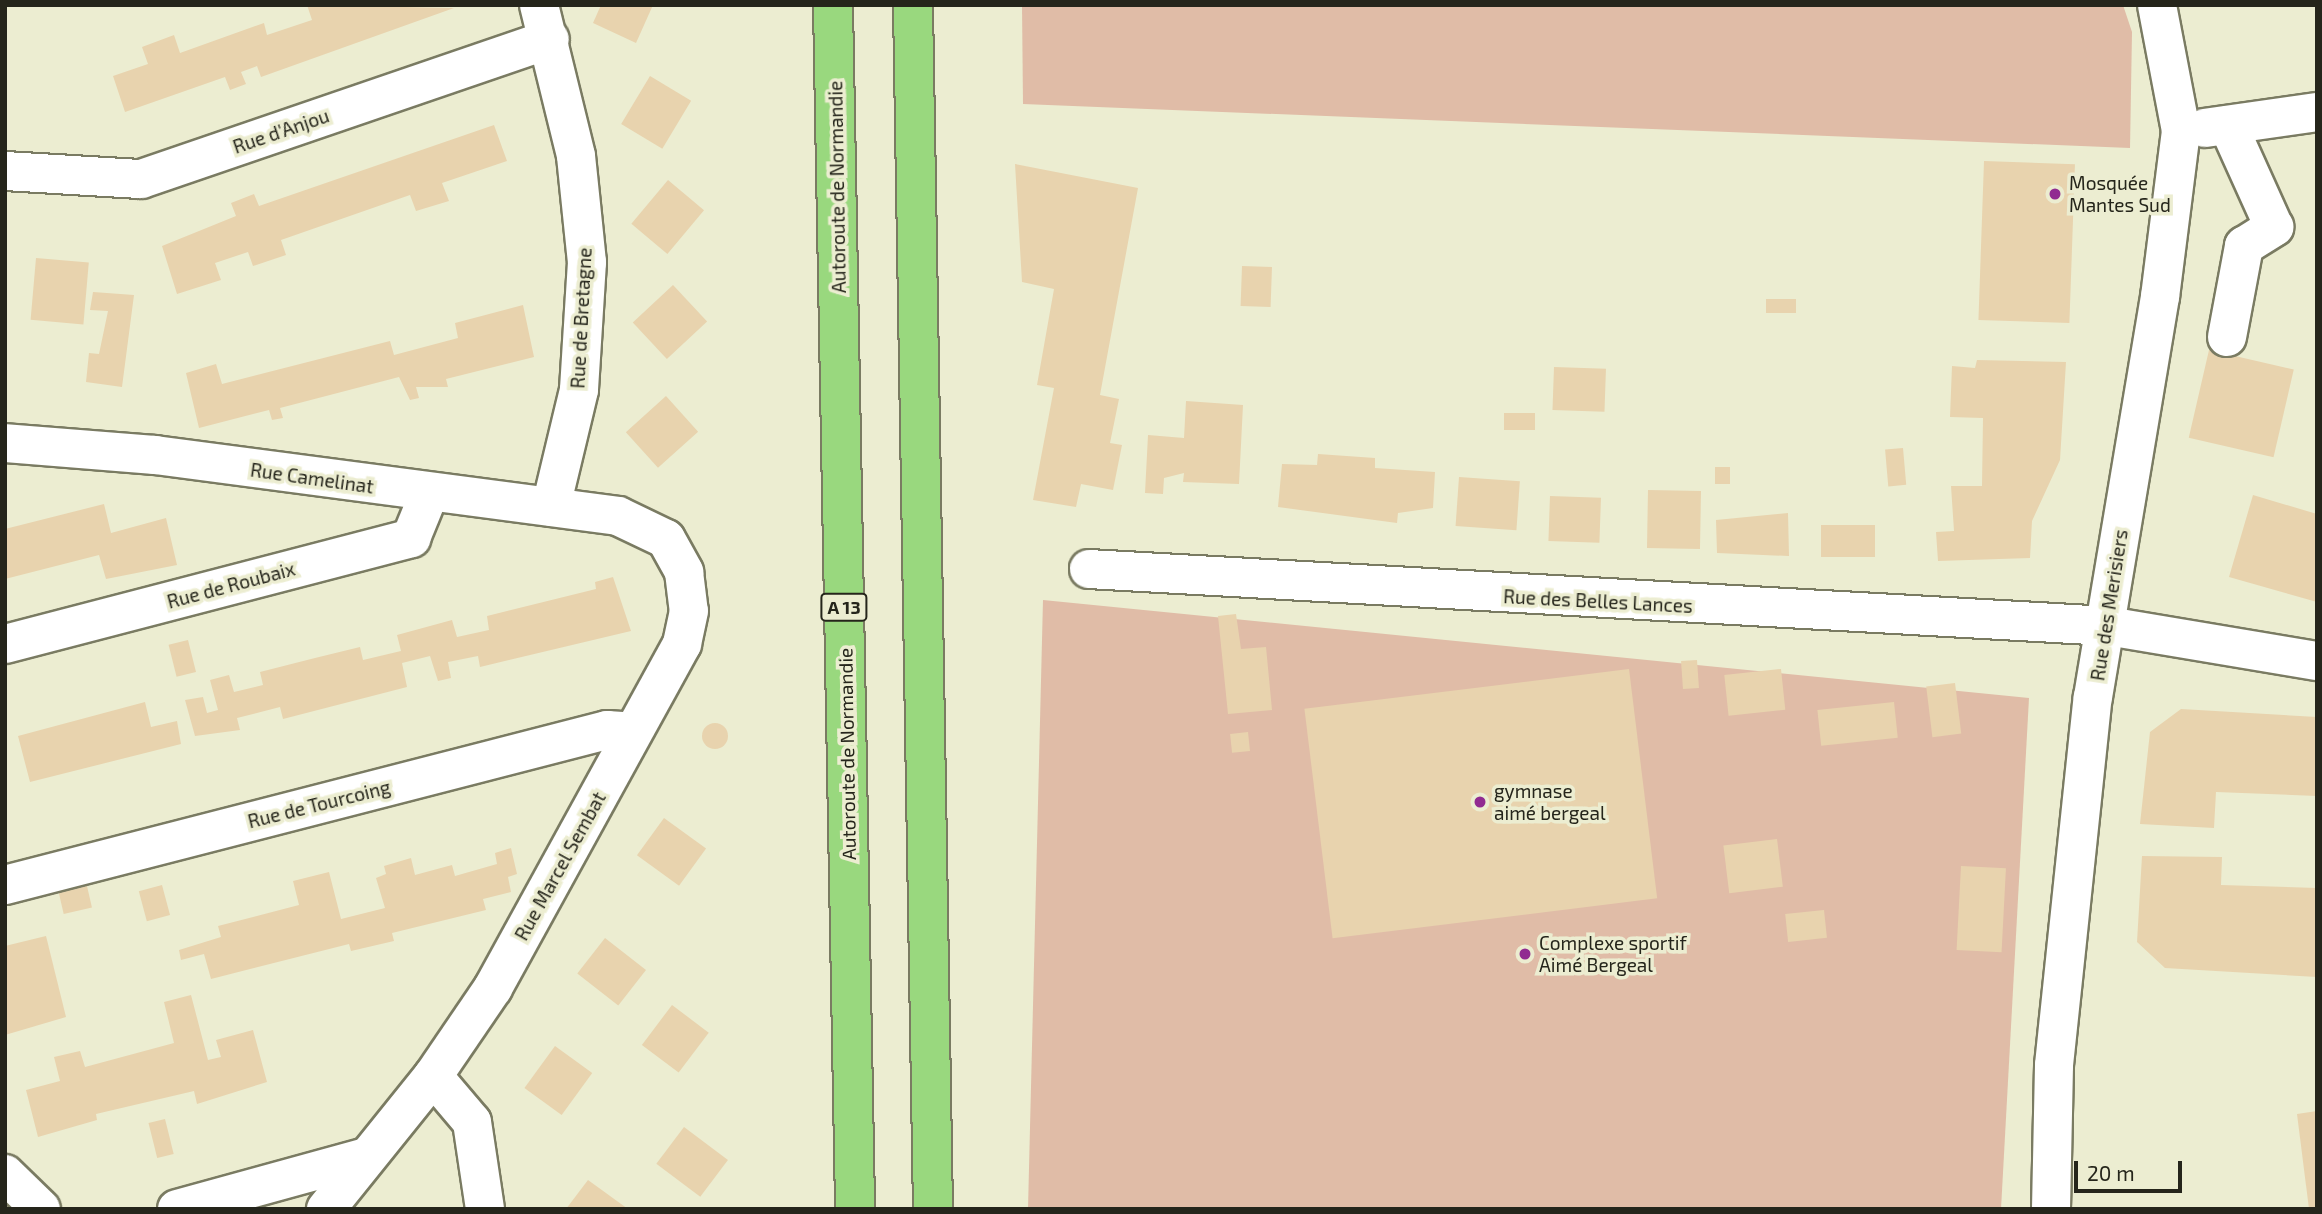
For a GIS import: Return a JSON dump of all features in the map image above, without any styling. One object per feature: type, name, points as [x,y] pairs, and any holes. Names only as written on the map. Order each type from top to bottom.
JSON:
[{"type":"highway","name":"Autoroute de Normandie","points":[[833,5],[855,1209]]},
{"type":"highway","points":[[913,5],[933,1209]]},
{"type":"street","name":"Rue des Merisiers","points":[[2051,1209],[2053,1065],[2093,696],[2107,626],[2181,131],[2157,5]]},
{"type":"street","name":"Rue d'Anjou","points":[[5,171],[141,179],[544,22]]},
{"type":"street","name":"Rue de Bretagne","points":[[544,22],[576,156],[587,262],[579,390],[551,507]]},
{"type":"street","points":[[2181,131],[2317,112]]},
{"type":"street","points":[[2227,337],[2244,246],[2274,226],[2228,125]]},
{"type":"street","name":"Rue Camelinat","points":[[5,443],[155,456],[429,494],[618,516]]},
{"type":"street","name":"Rue de Roubaix","points":[[5,644],[411,538],[429,494]]},
{"type":"street","name":"Rue Marcel Sembat","points":[[326,1209],[433,1076],[493,988],[682,644],[689,611],[684,572],[666,539],[618,516]]},
{"type":"street","name":"Rue des Belles Lances","points":[[1089,569],[2107,626],[2317,661]]},
{"type":"street","name":"Rue de Tourcoing","points":[[5,885],[607,730],[633,732]]},
{"type":"street","points":[[433,1076],[472,1122],[485,1209]]},
{"type":"street","points":[[177,1209],[366,1157]]},
{"type":"street","points":[[5,1174],[41,1209]]},
{"type":"shaded area","points":[[1022,5],[2123,5],[2132,32],[2130,148],[1023,104]]},
{"type":"shaded area","name":"Complexe sportif Aimé Bergeal","points":[[1043,600],[2029,698],[2001,1209],[1028,1209]]},
{"type":"building","points":[[307,5],[454,8],[261,77],[257,66],[241,72],[246,84],[230,90],[225,77],[125,112],[113,76],[148,64],[142,47],[174,35],[180,53],[264,23],[267,35],[312,20]]},
{"type":"building","points":[[601,5],[653,5],[636,43],[593,23]]},
{"type":"building","points":[[650,76],[691,101],[662,149],[621,124]]},
{"type":"building","points":[[494,125],[507,161],[442,183],[449,201],[416,211],[410,195],[281,240],[286,255],[253,266],[248,252],[215,263],[221,280],[177,294],[162,246],[236,216],[231,203],[254,194],[259,206]]},
{"type":"building","points":[[1984,161],[2075,164],[2069,323],[1978,320]]},
{"type":"building","points":[[1015,164],[1138,188],[1100,395],[1119,399],[1110,443],[1122,445],[1113,490],[1081,484],[1076,507],[1033,500],[1054,388],[1037,385],[1054,289],[1022,282]]},
{"type":"building","points":[[668,180],[704,210],[667,254],[631,224]]},
{"type":"building","points":[[36,258],[89,263],[83,324],[31,320]]},
{"type":"building","points":[[1242,266],[1272,267],[1271,307],[1241,306]]},
{"type":"building","points":[[673,285],[707,322],[667,359],[633,323]]},
{"type":"building","points":[[93,292],[134,295],[122,387],[86,382],[89,353],[99,354],[108,311],[90,310]]},
{"type":"building","points":[[1766,299],[1796,299],[1796,313],[1766,313]]},
{"type":"building","points":[[523,305],[534,357],[446,379],[448,387],[416,387],[419,398],[410,400],[399,377],[280,408],[283,418],[272,420],[269,410],[199,428],[186,373],[216,364],[222,384],[390,341],[394,355],[458,338],[455,323]]},
{"type":"building","points":[[2209,350],[2294,370],[2274,457],[2189,438]]},
{"type":"building","points":[[1977,360],[2066,362],[2060,460],[2032,521],[2030,558],[1938,561],[1936,532],[1954,531],[1951,486],[1982,486],[1983,418],[1950,417],[1952,366],[1975,368]]},
{"type":"building","points":[[1554,367],[1606,369],[1604,412],[1552,410]]},
{"type":"building","points":[[666,396],[698,432],[658,468],[626,432]]},
{"type":"building","points":[[1186,401],[1243,405],[1239,484],[1183,482],[1184,473],[1164,478],[1163,494],[1145,493],[1148,435],[1184,438]]},
{"type":"building","points":[[1504,413],[1535,413],[1535,430],[1504,430]]},
{"type":"building","points":[[1903,448],[1906,485],[1888,486],[1885,450]]},
{"type":"building","points":[[1318,454],[1375,458],[1375,468],[1435,472],[1433,508],[1398,513],[1397,523],[1278,507],[1282,464],[1317,465]]},
{"type":"building","points":[[1715,467],[1730,467],[1730,484],[1715,484]]},
{"type":"building","points":[[1459,477],[1520,481],[1516,530],[1456,526]]},
{"type":"building","points":[[1648,490],[1701,491],[1700,549],[1647,548]]},
{"type":"building","points":[[2253,495],[2317,514],[2317,602],[2229,577]]},
{"type":"building","points":[[1550,496],[1601,498],[1599,543],[1548,541]]},
{"type":"building","points":[[104,504],[111,533],[166,518],[177,565],[106,579],[99,555],[5,579],[5,529]]},
{"type":"building","points":[[1788,513],[1789,556],[1717,553],[1716,520]]},
{"type":"building","points":[[1821,525],[1875,525],[1875,557],[1821,557]]},
{"type":"building","points":[[613,577],[631,631],[480,667],[478,656],[448,662],[451,678],[438,681],[430,656],[402,663],[407,687],[283,719],[280,707],[237,718],[240,730],[195,736],[185,700],[203,697],[207,713],[218,710],[210,680],[229,675],[234,692],[263,685],[260,672],[315,658],[360,647],[363,660],[401,651],[397,635],[452,620],[457,637],[489,630],[487,616],[596,589],[595,582]]},
{"type":"building","points":[[1236,614],[1241,649],[1266,647],[1272,710],[1228,714],[1218,616]]},
{"type":"building","points":[[188,640],[196,672],[177,677],[169,645]]},
{"type":"building","points":[[1697,660],[1699,688],[1683,689],[1681,661]]},
{"type":"building","name":"gymnase aimé bergeal","points":[[1629,669],[1657,898],[1333,938],[1304,709]]},
{"type":"building","points":[[1781,669],[1785,710],[1729,716],[1724,675]]},
{"type":"building","points":[[1955,683],[1961,734],[1932,737],[1926,687]]},
{"type":"building","points":[[145,702],[151,727],[177,721],[181,744],[30,782],[18,736]]},
{"type":"building","points":[[1894,702],[1898,738],[1821,746],[1817,710]]},
{"type":"building","points":[[2181,709],[2317,717],[2317,796],[2216,792],[2214,828],[2140,824],[2150,732]]},
{"type":"building","points":[[715,723],[724,727],[728,736],[724,745],[715,749],[706,745],[702,736],[706,727]]},
{"type":"building","points":[[1248,732],[1250,751],[1232,753],[1230,734]]},
{"type":"building","points":[[664,818],[706,849],[679,886],[637,855]]},
{"type":"building","points":[[1777,839],[1783,887],[1729,893],[1723,846]]},
{"type":"building","points":[[511,848],[517,874],[508,877],[511,892],[483,899],[486,910],[392,933],[394,941],[351,951],[349,944],[211,979],[204,954],[181,960],[179,950],[221,937],[218,926],[299,905],[293,881],[329,872],[341,919],[385,908],[376,878],[386,874],[384,866],[411,858],[415,875],[452,865],[455,876],[497,864],[495,853]]},
{"type":"building","points":[[2142,856],[2222,857],[2221,885],[2317,888],[2317,977],[2165,968],[2137,942]]},
{"type":"building","points":[[1961,866],[2006,868],[2002,952],[1957,950]]},
{"type":"building","points":[[162,885],[170,915],[147,921],[139,891]]},
{"type":"building","points":[[87,886],[92,907],[64,914],[59,893]]},
{"type":"building","points":[[1824,910],[1827,938],[1788,942],[1785,914]]},
{"type":"building","points":[[46,936],[66,1017],[5,1035],[5,946]]},
{"type":"building","points":[[605,938],[646,970],[618,1005],[577,973]]},
{"type":"building","points":[[191,995],[208,1060],[221,1057],[216,1040],[253,1030],[267,1082],[197,1104],[194,1091],[96,1114],[97,1120],[38,1137],[26,1090],[60,1081],[54,1057],[80,1051],[85,1067],[174,1043],[164,1002]]},
{"type":"building","points":[[672,1005],[709,1033],[679,1073],[642,1045]]},
{"type":"building","points":[[555,1046],[592,1073],[562,1115],[524,1088]]},
{"type":"building","points":[[2317,1111],[2317,1209],[2309,1209],[2297,1114]]},
{"type":"building","points":[[165,1119],[174,1154],[157,1158],[149,1123]]},
{"type":"building","points":[[684,1127],[728,1160],[700,1197],[656,1164]]},
{"type":"building","points":[[588,1180],[628,1209],[566,1209]]},
{"type":"place","name":"Mosquée Mantes Sud","points":[[2055,194]]},
{"type":"place","name":"gymnase aimé bergeal","points":[[1480,802]]},
{"type":"place","name":"Complexe sportif Aimé Bergeal","points":[[1525,954]]}]
